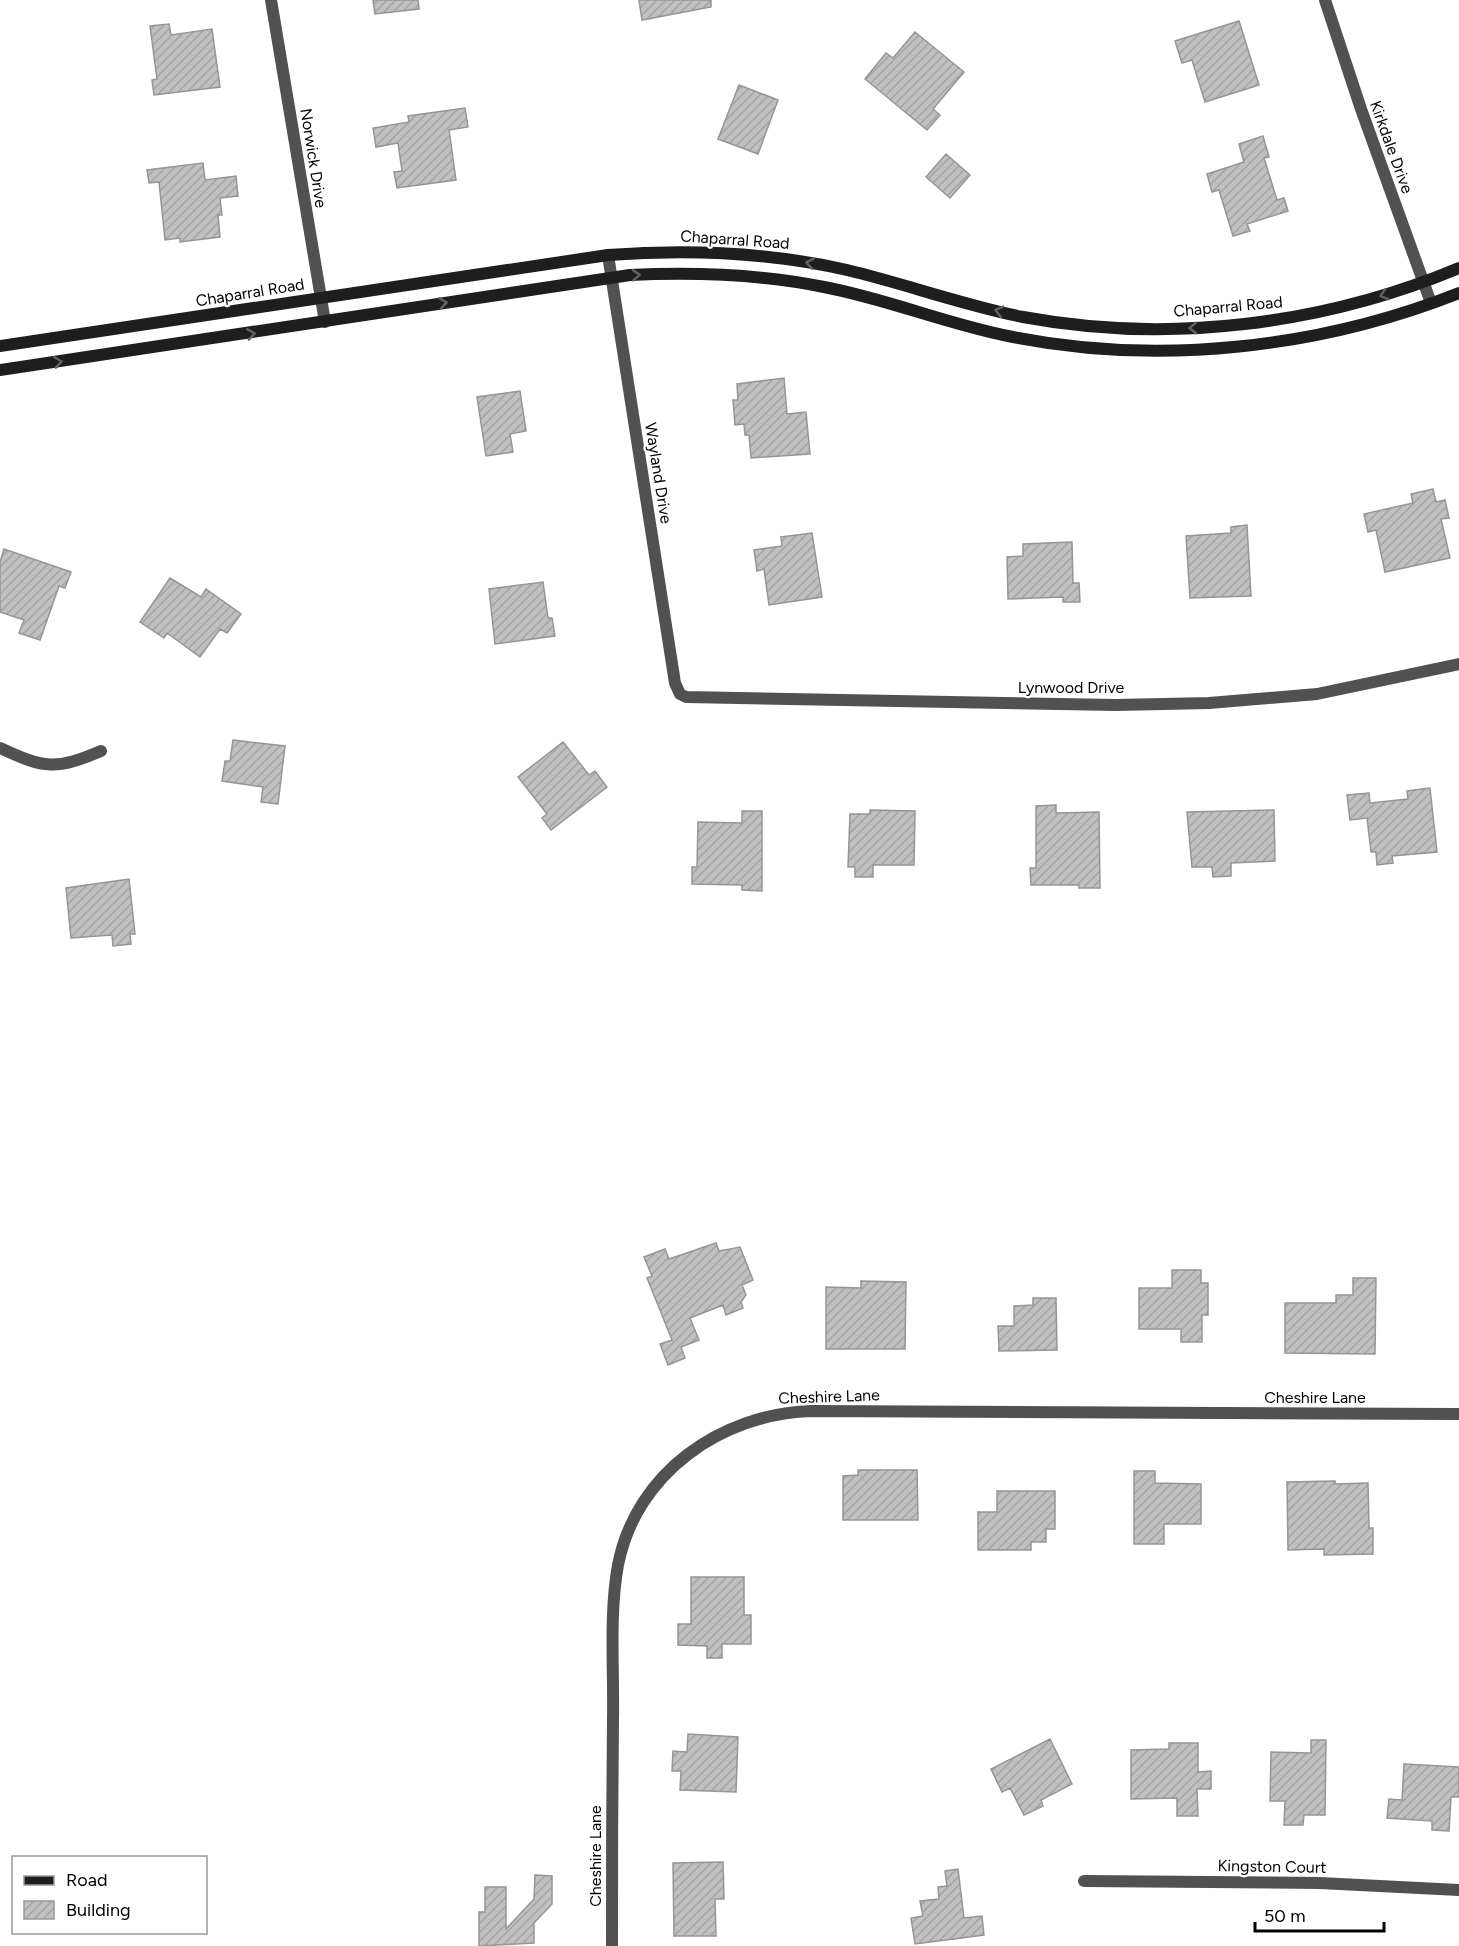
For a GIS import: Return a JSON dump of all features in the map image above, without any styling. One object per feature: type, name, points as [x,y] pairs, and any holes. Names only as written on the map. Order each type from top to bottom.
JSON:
[{"type":"main road","name":"Chaparral Road","points":[[0,346],[608,255],[702,251],[777,258],[847,270],[1024,317],[1136,328],[1209,328],[1281,319],[1354,303],[1423,282],[1459,268]]},
{"type":"main road","points":[[0,370],[612,277],[697,273],[784,280],[826,287],[1013,337],[1059,344],[1153,351],[1245,346],[1288,340],[1335,331],[1459,293]]},
{"type":"street","name":"Norwick Drive","points":[[271,0],[325,322]]},
{"type":"street","name":"Kirkdale Drive","points":[[1325,0],[1361,109],[1431,303]]},
{"type":"street","name":"Wayland Drive","points":[[608,255],[673,672],[680,694]]},
{"type":"street","name":"Lynwood Drive","points":[[680,694],[692,699],[1116,705],[1209,703],[1317,694],[1459,664]]},
{"type":"street","points":[[0,748],[36,763],[53,765],[70,764],[101,751]]},
{"type":"street","name":"Cheshire Lane","points":[[612,1946],[614,1639],[618,1565],[635,1518],[649,1494],[676,1462],[700,1444],[746,1421],[790,1412],[1459,1414]]},
{"type":"street","name":"Kingston Court","points":[[1084,1881],[1308,1883],[1459,1890]]},
{"type":"building","points":[[373,0],[418,0],[419,9],[375,14]]},
{"type":"building","points":[[639,0],[711,0],[711,7],[642,20]]},
{"type":"building","points":[[1239,21],[1259,85],[1205,102],[1192,60],[1182,63],[1175,41]]},
{"type":"building","points":[[169,24],[171,35],[212,29],[220,87],[154,95],[152,80],[157,79],[150,26]]},
{"type":"building","points":[[915,32],[964,72],[933,109],[940,115],[927,130],[865,79],[886,53],[893,58]]},
{"type":"building","points":[[739,85],[778,100],[758,154],[718,139]]},
{"type":"building","points":[[465,108],[468,127],[449,130],[456,180],[397,188],[394,172],[402,171],[398,143],[376,147],[373,128],[409,122],[408,116]]},
{"type":"building","points":[[1263,136],[1269,157],[1264,158],[1277,200],[1284,198],[1288,211],[1247,224],[1250,231],[1233,236],[1219,190],[1212,192],[1207,174],[1244,162],[1239,144]]},
{"type":"building","points":[[946,154],[970,175],[950,198],[926,177]]},
{"type":"building","points":[[203,163],[205,180],[236,176],[238,196],[220,198],[222,215],[218,215],[220,237],[180,242],[180,238],[165,240],[159,182],[149,183],[147,170]]},
{"type":"building","points":[[784,378],[787,414],[806,412],[810,454],[751,458],[749,435],[745,435],[744,424],[735,425],[733,400],[738,400],[737,384]]},
{"type":"building","points":[[520,391],[526,431],[510,434],[513,452],[486,456],[477,397]]},
{"type":"building","points":[[1433,489],[1436,502],[1445,500],[1449,518],[1441,519],[1450,558],[1385,572],[1376,530],[1368,532],[1364,514],[1413,503],[1411,494]]},
{"type":"building","points":[[1247,525],[1251,596],[1190,598],[1186,536],[1231,533],[1231,527]]},
{"type":"building","points":[[812,533],[822,597],[769,605],[764,569],[757,571],[754,550],[782,546],[781,537]]},
{"type":"building","points":[[1072,542],[1073,583],[1079,583],[1080,602],[1063,602],[1063,597],[1008,599],[1007,557],[1023,556],[1023,544]]},
{"type":"building","points":[[4,549],[71,572],[65,588],[59,586],[40,640],[19,633],[24,620],[0,612],[0,562]]},
{"type":"building","points":[[170,578],[201,597],[206,589],[241,614],[227,633],[220,629],[200,657],[167,633],[164,638],[140,622]]},
{"type":"building","points":[[543,582],[548,618],[552,618],[555,636],[495,644],[489,589]]},
{"type":"building","points":[[233,740],[285,746],[278,804],[261,802],[263,787],[222,781],[225,761],[230,761]]},
{"type":"building","points":[[563,742],[589,775],[595,771],[607,787],[551,830],[542,818],[547,814],[518,777]]},
{"type":"building","points":[[1430,788],[1437,852],[1392,856],[1393,863],[1377,865],[1376,852],[1371,852],[1367,818],[1350,820],[1347,795],[1369,793],[1370,803],[1408,799],[1407,791]]},
{"type":"building","points":[[1056,805],[1056,813],[1099,812],[1100,888],[1079,888],[1079,885],[1031,885],[1030,868],[1036,868],[1036,806]]},
{"type":"building","points":[[870,810],[915,811],[914,865],[873,865],[873,877],[855,877],[855,867],[848,867],[850,814],[870,814]]},
{"type":"building","points":[[1274,810],[1275,861],[1231,863],[1231,876],[1213,877],[1212,867],[1192,867],[1187,812]]},
{"type":"building","points":[[742,811],[762,811],[762,891],[742,890],[742,885],[692,884],[692,867],[697,867],[698,822],[742,823]]},
{"type":"building","points":[[129,879],[135,934],[130,934],[131,944],[113,946],[112,935],[71,938],[66,888]]},
{"type":"building","points":[[716,1243],[719,1251],[740,1247],[753,1280],[742,1285],[746,1295],[741,1302],[743,1308],[726,1315],[723,1305],[690,1318],[699,1340],[681,1347],[685,1358],[668,1365],[660,1344],[672,1340],[647,1278],[652,1276],[644,1257],[665,1249],[669,1259]]},
{"type":"building","points":[[1172,1270],[1201,1270],[1201,1283],[1208,1283],[1208,1315],[1202,1315],[1202,1342],[1181,1342],[1181,1329],[1139,1329],[1139,1288],[1172,1288]]},
{"type":"building","points":[[1353,1278],[1376,1278],[1375,1354],[1285,1353],[1285,1303],[1336,1303],[1336,1295],[1353,1295]]},
{"type":"building","points":[[861,1281],[906,1282],[905,1349],[826,1349],[826,1287],[861,1288]]},
{"type":"building","points":[[1033,1298],[1056,1298],[1057,1350],[999,1351],[998,1326],[1014,1326],[1014,1306],[1033,1305]]},
{"type":"building","points":[[858,1470],[917,1470],[918,1520],[843,1520],[843,1476],[858,1475]]},
{"type":"building","points":[[1134,1471],[1155,1471],[1155,1483],[1201,1484],[1201,1524],[1164,1524],[1164,1544],[1134,1544]]},
{"type":"building","points":[[1335,1481],[1335,1484],[1368,1483],[1369,1528],[1373,1528],[1373,1554],[1324,1555],[1324,1549],[1288,1550],[1287,1482]]},
{"type":"building","points":[[997,1491],[1055,1491],[1055,1529],[1046,1529],[1046,1542],[1031,1542],[1031,1550],[978,1550],[978,1512],[997,1512]]},
{"type":"building","points":[[691,1577],[744,1577],[744,1615],[751,1615],[751,1644],[722,1644],[722,1658],[707,1658],[707,1646],[678,1645],[678,1624],[691,1624]]},
{"type":"building","points":[[688,1734],[738,1737],[736,1792],[680,1790],[681,1771],[672,1771],[673,1751],[687,1752]]},
{"type":"building","points":[[1050,1739],[1072,1784],[1041,1800],[1043,1806],[1024,1815],[1010,1788],[1002,1792],[991,1769]]},
{"type":"building","points":[[1311,1740],[1326,1740],[1325,1815],[1304,1815],[1303,1825],[1284,1825],[1285,1801],[1270,1801],[1271,1752],[1311,1753]]},
{"type":"building","points":[[1169,1743],[1198,1743],[1198,1772],[1211,1771],[1211,1789],[1197,1789],[1198,1816],[1177,1816],[1177,1798],[1131,1799],[1131,1750],[1169,1749]]},
{"type":"building","points":[[1404,1764],[1459,1767],[1459,1797],[1451,1797],[1449,1831],[1432,1830],[1432,1821],[1387,1818],[1389,1799],[1402,1800]]},
{"type":"building","points":[[723,1862],[724,1899],[715,1899],[716,1936],[674,1936],[673,1863]]},
{"type":"building","points":[[958,1869],[964,1918],[982,1916],[984,1935],[915,1944],[911,1918],[923,1916],[920,1901],[939,1899],[938,1887],[947,1886],[945,1871]]},
{"type":"building","points":[[535,1875],[552,1876],[552,1904],[534,1923],[534,1943],[479,1946],[479,1912],[485,1912],[485,1887],[506,1887],[506,1929],[534,1899]]}]
